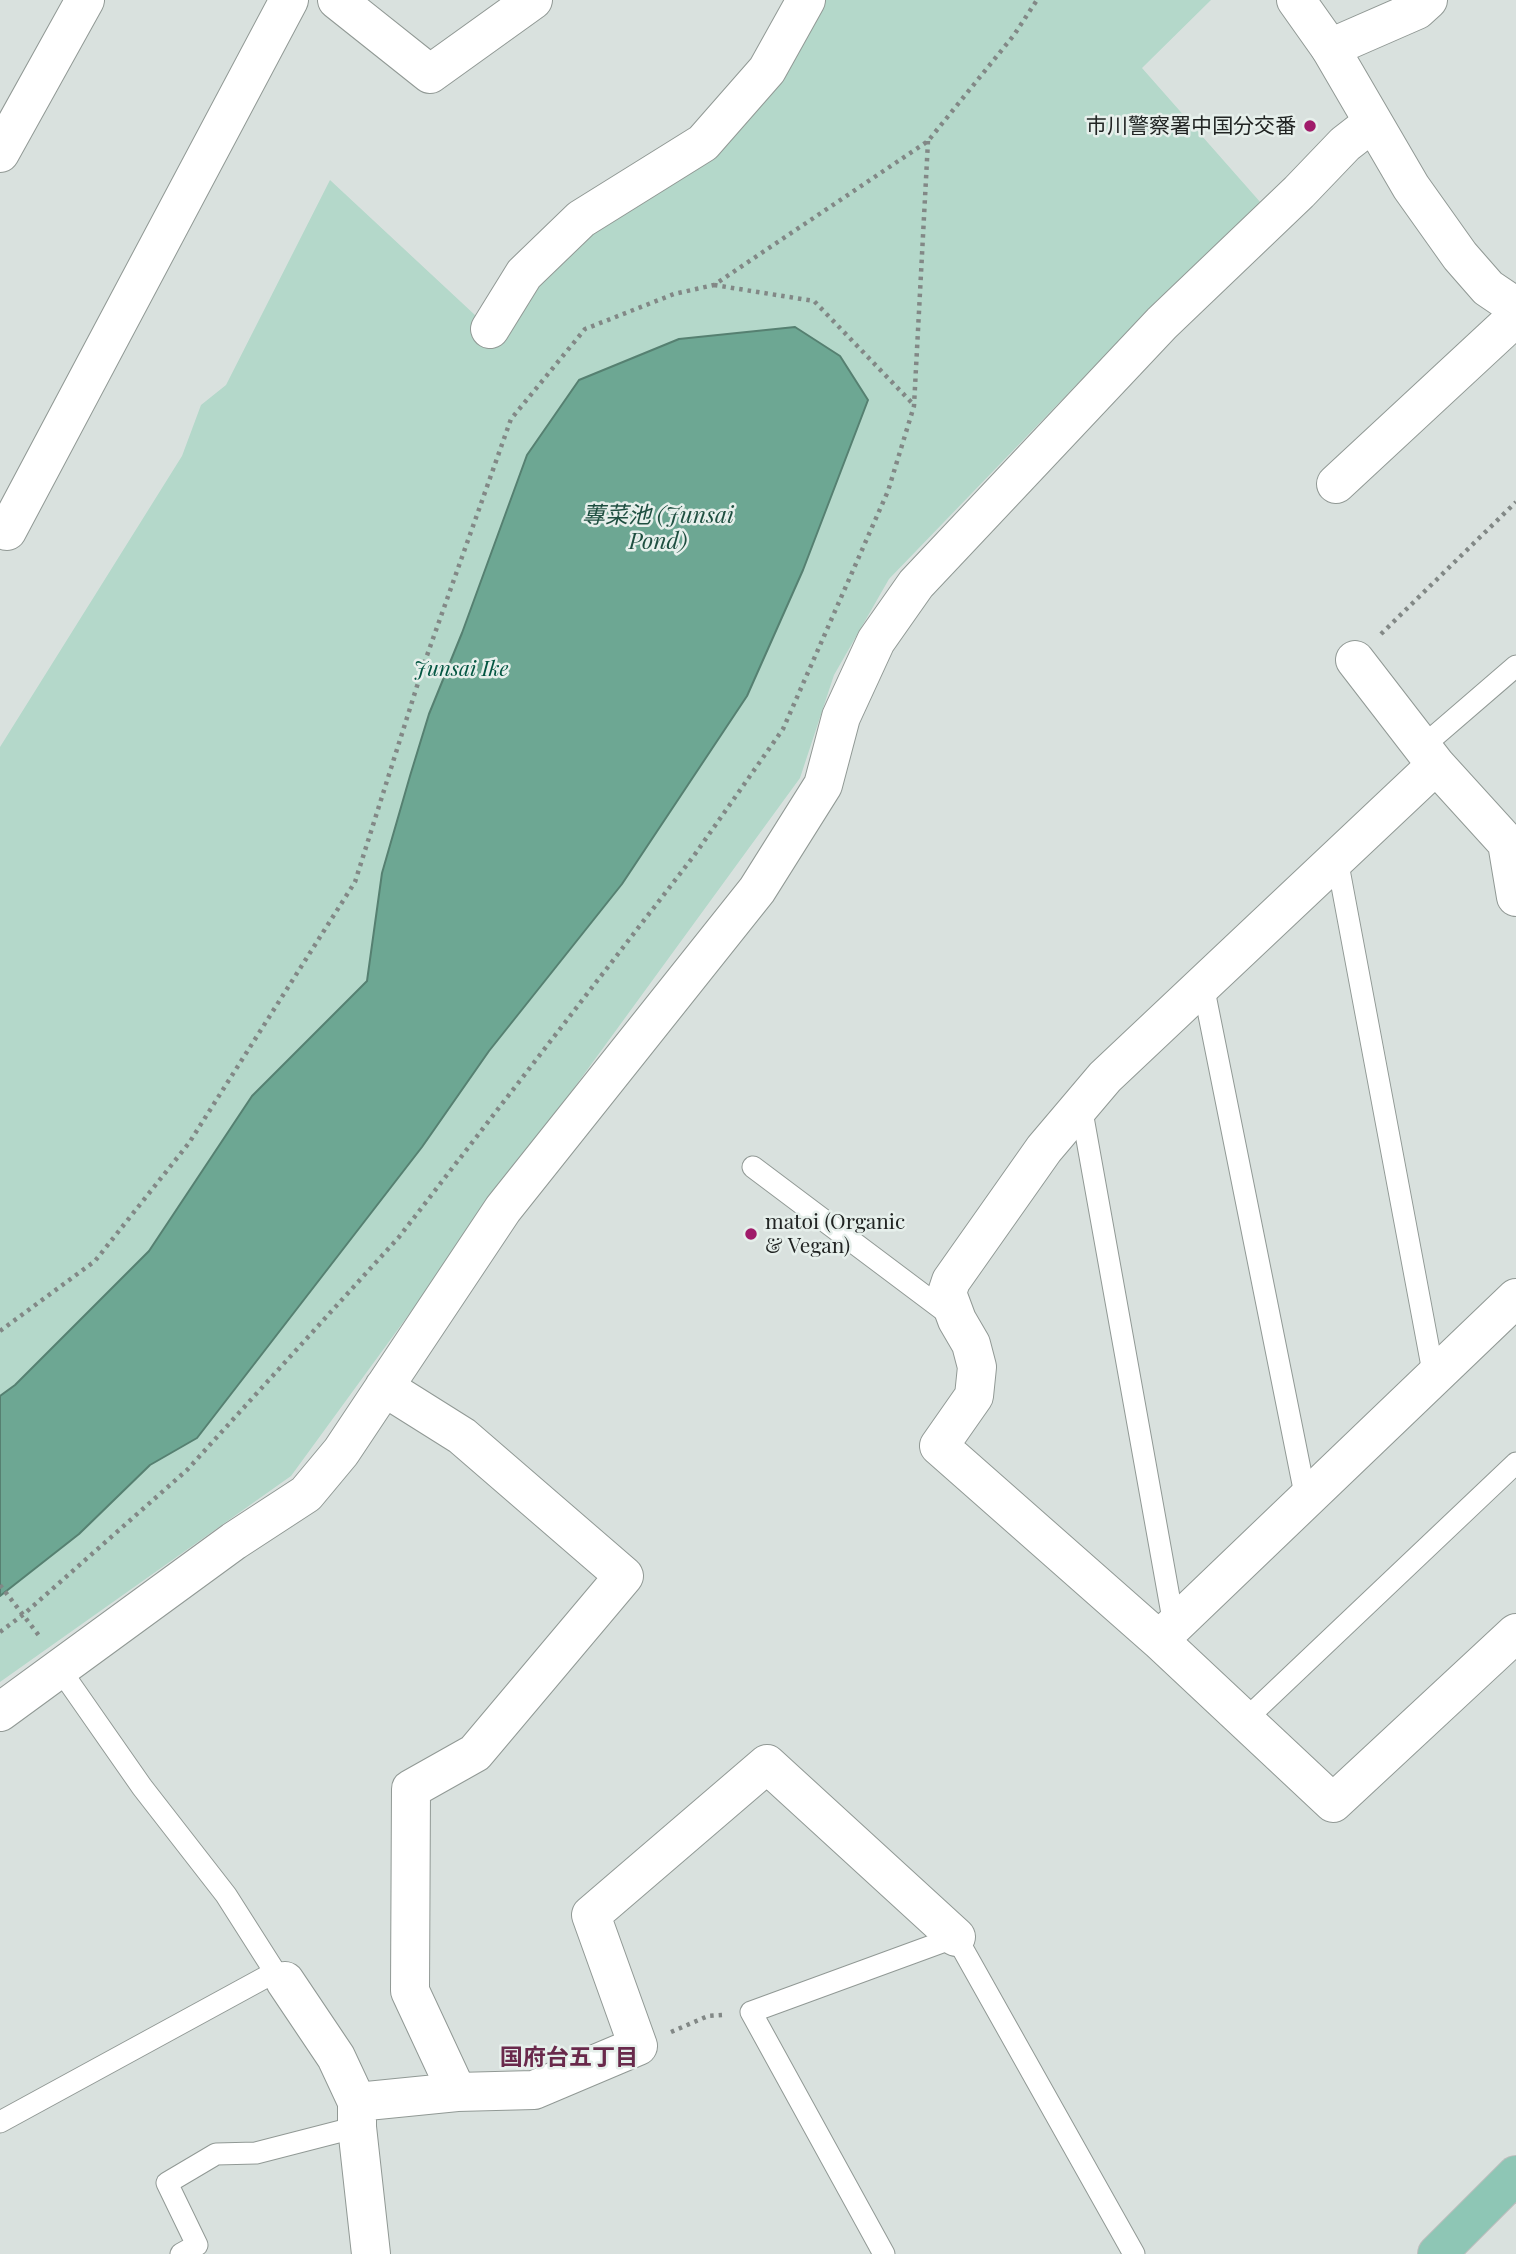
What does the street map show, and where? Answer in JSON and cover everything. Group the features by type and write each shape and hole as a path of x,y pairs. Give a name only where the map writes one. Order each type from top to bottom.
{"main road":[{"path":"1437,2254 1516,2175"}],"street":[{"path":"0,153 85,0"},
{"path":"0,527 7,531 289,0"},
{"path":"337,0 430,74 533,0"},
{"path":"490,329 524,274 582,219 703,143 768,69 806,0"},
{"path":"1296,0 1330,48 1411,187 1460,257 1488,288 1516,307"},
{"path":"1330,48 1417,10 1428,0"},
{"path":"0,1712 234,1541 306,1494 341,1452 503,1209 757,890 823,785 841,717 876,641 916,584 1162,323 1299,192 1345,144 1372,123"},
{"path":"1336,484 1516,317"},
{"path":"1355,660 1429,756 1511,848 1516,897"},
{"path":"1429,756 1337,859 1105,1077 1044,1149 951,1282 947,1293 957,1320 971,1344 977,1367 974,1396 939,1446 1166,1632 1246,1719 1333,1803 1516,1633"},
{"path":"1166,1632 1516,1298"},
{"path":"384,1387 462,1436 624,1576 475,1753 411,1789 410,1991 457,2092"},
{"path":"357,2115 457,2092 534,2090 638,2046 592,1915 767,1764 956,1937"},
{"path":"280,1976 336,2057 357,2115 371,2254"}],"lane":[{"path":"1429,756 1516,666"},
{"path":"1337,859 1434,1377"},
{"path":"1203,985 1306,1499"},
{"path":"1081,1106 1166,1632"},
{"path":"753,1167 957,1320"},
{"path":"1246,1719 1516,1463"},
{"path":"0,2122 280,1976 226,1895 142,1787 59,1668"},
{"path":"884,2254 751,2012 956,1937 1134,2254"},
{"path":"193,2251 167,2183 216,2154 256,2153 357,2115"}],"path":[{"path":"0,1331 95,1261 180,1154 355,882 424,664 511,419 585,329 674,294 714,285 928,141 1014,36 1037,0"},
{"path":"0,1632 24,1614 187,1470 399,1237 693,857 783,729 888,491 915,406 928,141"},
{"path":"714,285 814,301 915,406"},
{"path":"1355,660 1516,502"},
{"path":"0,1585 24,1614"},
{"path":"638,2046 708,2016 751,2012"}],"green space":[{"name":"Junsai Ike","path":"792,0 1211,0 1142,68 1261,203 1139,320 889,579 834,675 800,778 291,1476 0,1682 0,747 182,456 201,405 226,385 330,180 490,329 524,274 703,143"}],"water":[{"name":"蓴菜池 (Junsai Pond)","path":"795,327 840,356 868,400 803,570 747,696 622,884 489,1051 422,1147 197,1438 150,1465 79,1534 0,1596 0,1396 15,1385 149,1251 252,1096 367,981 382,873 410,776 429,714 462,633 527,455 579,380 679,339"}],"place":[{"name":"市川警察署中国分交番","path":"1310,126"},
{"name":"matoi (Organic & Vegan)","path":"751,1234"}],"district":[{"name":"国府台五丁目","path":"569,2058"}]}
